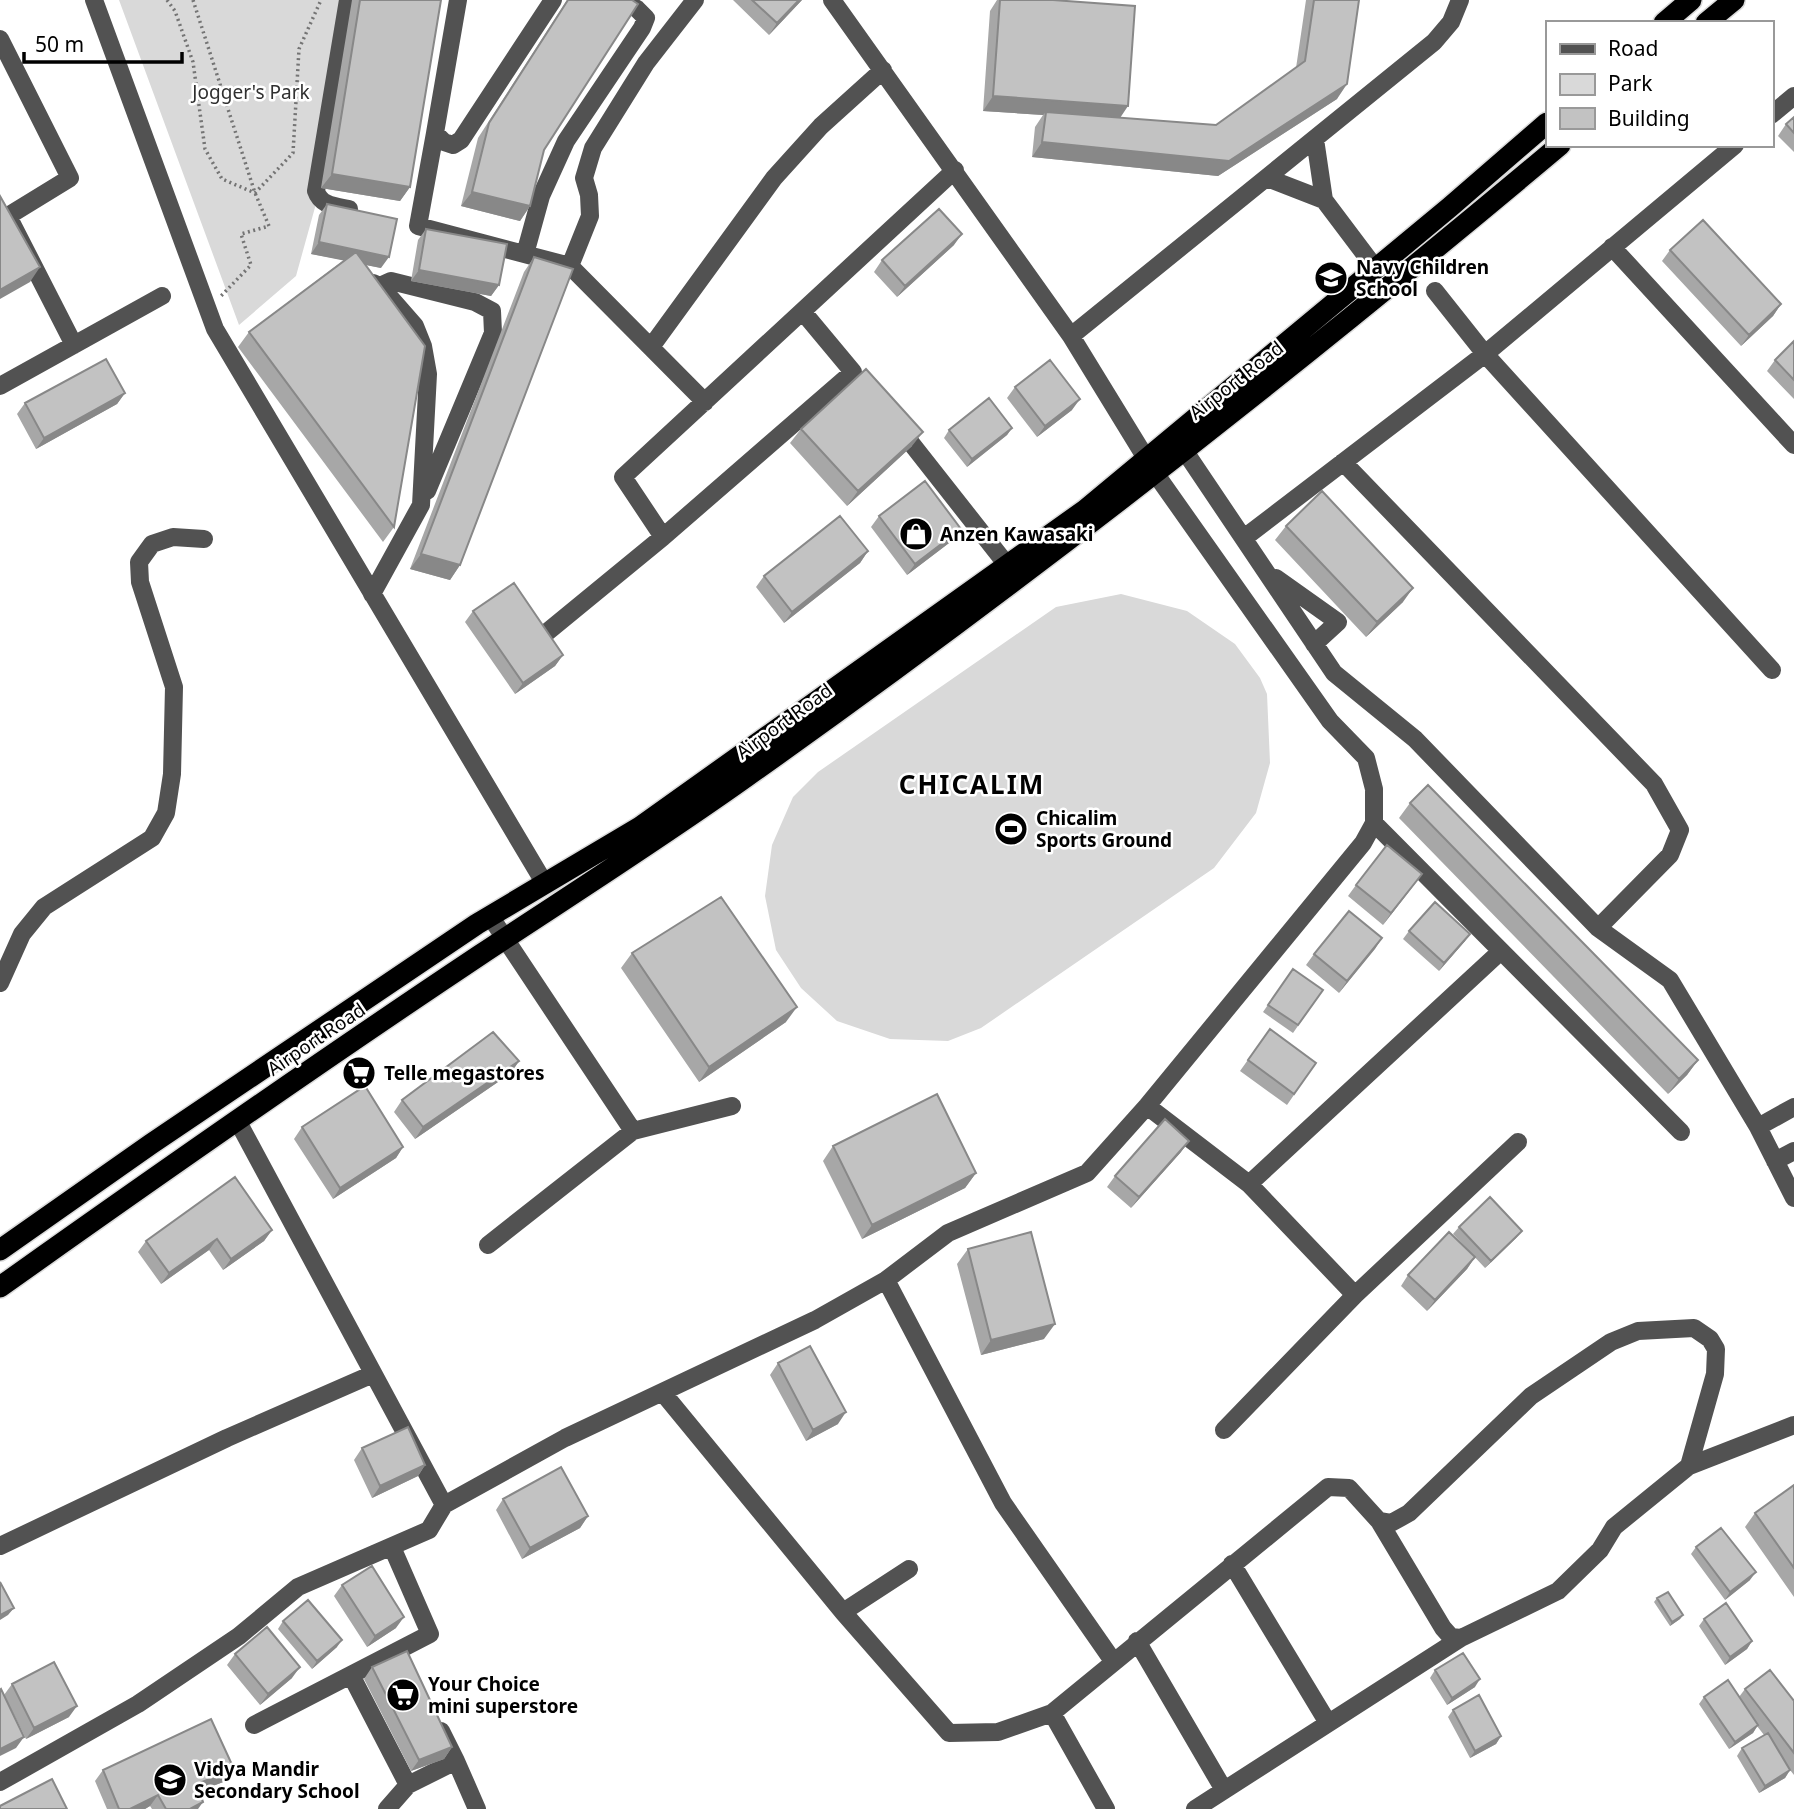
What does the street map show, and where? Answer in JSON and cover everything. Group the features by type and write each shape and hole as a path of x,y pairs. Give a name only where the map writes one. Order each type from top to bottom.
{"highway":[{"path":"1666,21 1691,0"},
{"path":"1708,21 1734,0"},
{"name":"Airport Road","path":"0,1287 237,1120 745,778 934,640 1151,466 1546,123"},
{"name":"Airport Road","path":"0,1250 163,1136 490,916 640,827 1085,510 1151,466 1184,450 1431,254 1558,147"}],"street":[{"path":"94,0 215,329 545,884"},
{"path":"348,0 316,191 319,200 324,204 364,213"},
{"path":"458,0 435,133 411,224 570,266 705,401"},
{"path":"435,133 444,142 453,145 461,141 553,0"},
{"path":"525,254 541,196 566,141 646,18 622,0"},
{"path":"570,266 590,216 589,195 583,177 593,148 646,63 695,0"},
{"path":"0,1782 138,1704 239,1636 298,1587 429,1530 444,1505 565,1438 815,1320 886,1280 948,1233 1087,1173 1147,1106 1363,843 1374,823 1374,789 1366,758 1330,722 1151,466 1071,336 832,0"},
{"path":"1071,336 1434,42 1451,22 1460,0"},
{"path":"0,39 70,178 8,216 74,345"},
{"path":"651,347 774,178 821,127 883,70"},
{"path":"1773,113 1794,96"},
{"path":"1315,139 1324,200 1376,269"},
{"path":"1244,538 1485,354 1733,147"},
{"path":"663,537 623,477 955,170"},
{"path":"1267,178 1324,200"},
{"path":"1612,247 1794,445"},
{"path":"361,278 380,286 415,326 424,346 428,374 421,505"},
{"path":"372,593 421,505 493,333 492,311 475,302 391,281 380,286"},
{"path":"1435,291 1485,354 1772,670"},
{"path":"0,386 162,296"},
{"path":"546,633 857,377 803,312"},
{"path":"886,412 1007,565"},
{"path":"1184,450 1334,673 1415,739 1598,928 1670,980 1758,1127 1794,1198"},
{"path":"1343,462 1654,784 1680,830 1670,855 1598,928"},
{"path":"0,983 22,934 44,907 152,838 166,813 172,774 174,687 140,582 139,562 152,544 173,537 204,539"},
{"path":"1266,571 1338,622 1314,644"},
{"path":"1374,823 1681,1132"},
{"path":"490,916 632,1131"},
{"path":"1249,1184 1501,951"},
{"path":"488,1245 632,1131 732,1106"},
{"path":"1147,1106 1249,1184 1355,1295"},
{"path":"1758,1127 1794,1107"},
{"path":"237,1120 444,1505"},
{"path":"1224,1430 1355,1295 1518,1142"},
{"path":"1775,1161 1794,1151"},
{"path":"886,1280 1003,1503 1113,1661"},
{"path":"1379,1521 1391,1522 1409,1513 1531,1396 1611,1342 1638,1331 1694,1328 1710,1339 1716,1349 1715,1374 1689,1466"},
{"path":"0,1546 227,1438 373,1374"},
{"path":"663,1393 843,1612 949,1733 998,1732 1052,1713 1328,1487 1349,1488 1379,1521 1443,1628 1451,1637 1461,1638"},
{"path":"1195,1809 1461,1638 1558,1591 1600,1550 1614,1527 1689,1466 1791,1432"},
{"path":"254,1725 351,1675 403,1655 430,1634 391,1546"},
{"path":"1232,1564 1328,1723"},
{"path":"843,1612 909,1569"},
{"path":"1137,1641 1224,1790"},
{"path":"351,1675 408,1785"},
{"path":"431,1711 477,1809"},
{"path":"1052,1713 1106,1809"},
{"path":"387,1809 408,1785 456,1761"}],"path":[{"path":"167,0 175,11 193,62 205,149 222,179 255,193"},
{"path":"193,0 255,193 269,226 241,234 251,265 207,310"},
{"path":"255,193 293,153 299,49 321,0"}],"green space":[{"name":"Jogger's Park","path":"119,0 362,0 342,110 296,276 239,325"},
{"name":"Chicalim Sports Ground","path":"1121,594 1187,611 1235,644 1260,678 1267,694 1270,763 1256,813 1214,868 981,1028 948,1041 890,1039 837,1021 801,988 776,950 765,896 772,845 793,797 818,772 1056,607"}],"building":[{"path":"360,0 441,0 410,187 332,174"},
{"path":"568,0 632,0 638,4 544,150 530,206 472,192 489,123"},
{"path":"752,0 799,0 777,23"},
{"path":"1000,0 1053,0 1135,6 1128,106 993,96"},
{"path":"1314,0 1359,0 1347,84 1229,161 1042,142 1046,112 1216,125 1305,61"},
{"path":"1794,117 1794,133 1786,124"},
{"path":"0,196 40,267 0,290"},
{"path":"327,204 397,219 389,257 319,242"},
{"path":"939,209 962,234 905,286 882,260"},
{"path":"1703,220 1781,304 1749,335 1670,250"},
{"path":"426,229 507,244 499,285 419,270"},
{"path":"356,252 425,346 394,527 249,332"},
{"path":"534,257 573,269 460,565 421,554"},
{"path":"1794,341 1794,380 1775,360"},
{"path":"106,359 125,393 44,438 25,403"},
{"path":"1050,360 1080,399 1045,426 1015,387"},
{"path":"866,369 923,432 858,491 801,429"},
{"path":"989,398 1012,428 972,459 949,430"},
{"path":"925,481 961,529 915,564 879,516"},
{"path":"1322,491 1413,588 1377,622 1286,526"},
{"path":"840,516 868,551 792,612 764,576"},
{"path":"514,583 563,655 523,683 473,611"},
{"path":"1428,785 1698,1060 1679,1079 1410,803"},
{"path":"1387,845 1422,874 1391,913 1356,885"},
{"path":"721,897 797,1007 709,1067 632,953"},
{"path":"1435,902 1470,934 1444,963 1409,931"},
{"path":"1349,911 1382,938 1347,981 1314,954"},
{"path":"1293,969 1323,990 1298,1025 1268,1005"},
{"path":"1270,1029 1316,1063 1294,1094 1248,1060"},
{"path":"493,1032 519,1061 423,1127 402,1100"},
{"path":"365,1086 403,1147 340,1188 302,1127"},
{"path":"937,1094 976,1173 872,1225 833,1146"},
{"path":"1165,1119 1189,1141 1139,1197 1115,1176"},
{"path":"235,1177 272,1230 231,1259 217,1239 169,1273 146,1241"},
{"path":"1490,1197 1522,1231 1491,1261 1459,1227"},
{"path":"1031,1232 1055,1324 991,1340 968,1249"},
{"path":"1449,1232 1475,1257 1435,1300 1408,1275"},
{"path":"810,1346 846,1412 813,1430 778,1363"},
{"path":"408,1427 425,1465 380,1486 362,1448"},
{"path":"561,1467 588,1516 530,1548 503,1499"},
{"path":"1794,1485 1794,1568 1755,1513"},
{"path":"1721,1528 1756,1572 1730,1592 1696,1547"},
{"path":"372,1566 404,1617 375,1636 342,1585"},
{"path":"0,1582 14,1608 0,1615"},
{"path":"1668,1592 1683,1615 1672,1622 1657,1598"},
{"path":"308,1600 342,1640 317,1661 283,1621"},
{"path":"1726,1603 1752,1641 1730,1657 1704,1619"},
{"path":"267,1627 300,1667 268,1694 235,1654"},
{"path":"407,1651 452,1747 419,1760 372,1667"},
{"path":"1463,1653 1480,1679 1452,1698 1435,1670"},
{"path":"54,1662 77,1706 34,1728 12,1684"},
{"path":"1770,1670 1794,1701 1794,1753 1745,1689"},
{"path":"1728,1680 1758,1725 1735,1742 1704,1697"},
{"path":"0,1690 24,1737 0,1749"},
{"path":"1479,1695 1501,1736 1475,1751 1453,1710"},
{"path":"211,1719 234,1769 197,1784 203,1802 190,1809 166,1809 158,1795 130,1809 119,1809 103,1770"},
{"path":"1768,1733 1790,1770 1765,1786 1742,1748"},
{"path":"52,1779 67,1809 0,1809 0,1806"}],"place":[{"name":"Navy Children School","path":"1331,278"},
{"name":"Anzen Kawasaki","path":"916,534"},
{"name":"Chicalim Sports Ground","path":"1011,829"},
{"name":"Telle megastores","path":"359,1073"},
{"name":"Your Choice mini superstore","path":"403,1695"},
{"name":"Vidya Mandir Secondary School","path":"170,1780"}],"district":[{"name":"CHICALIM","path":"972,784"}]}
